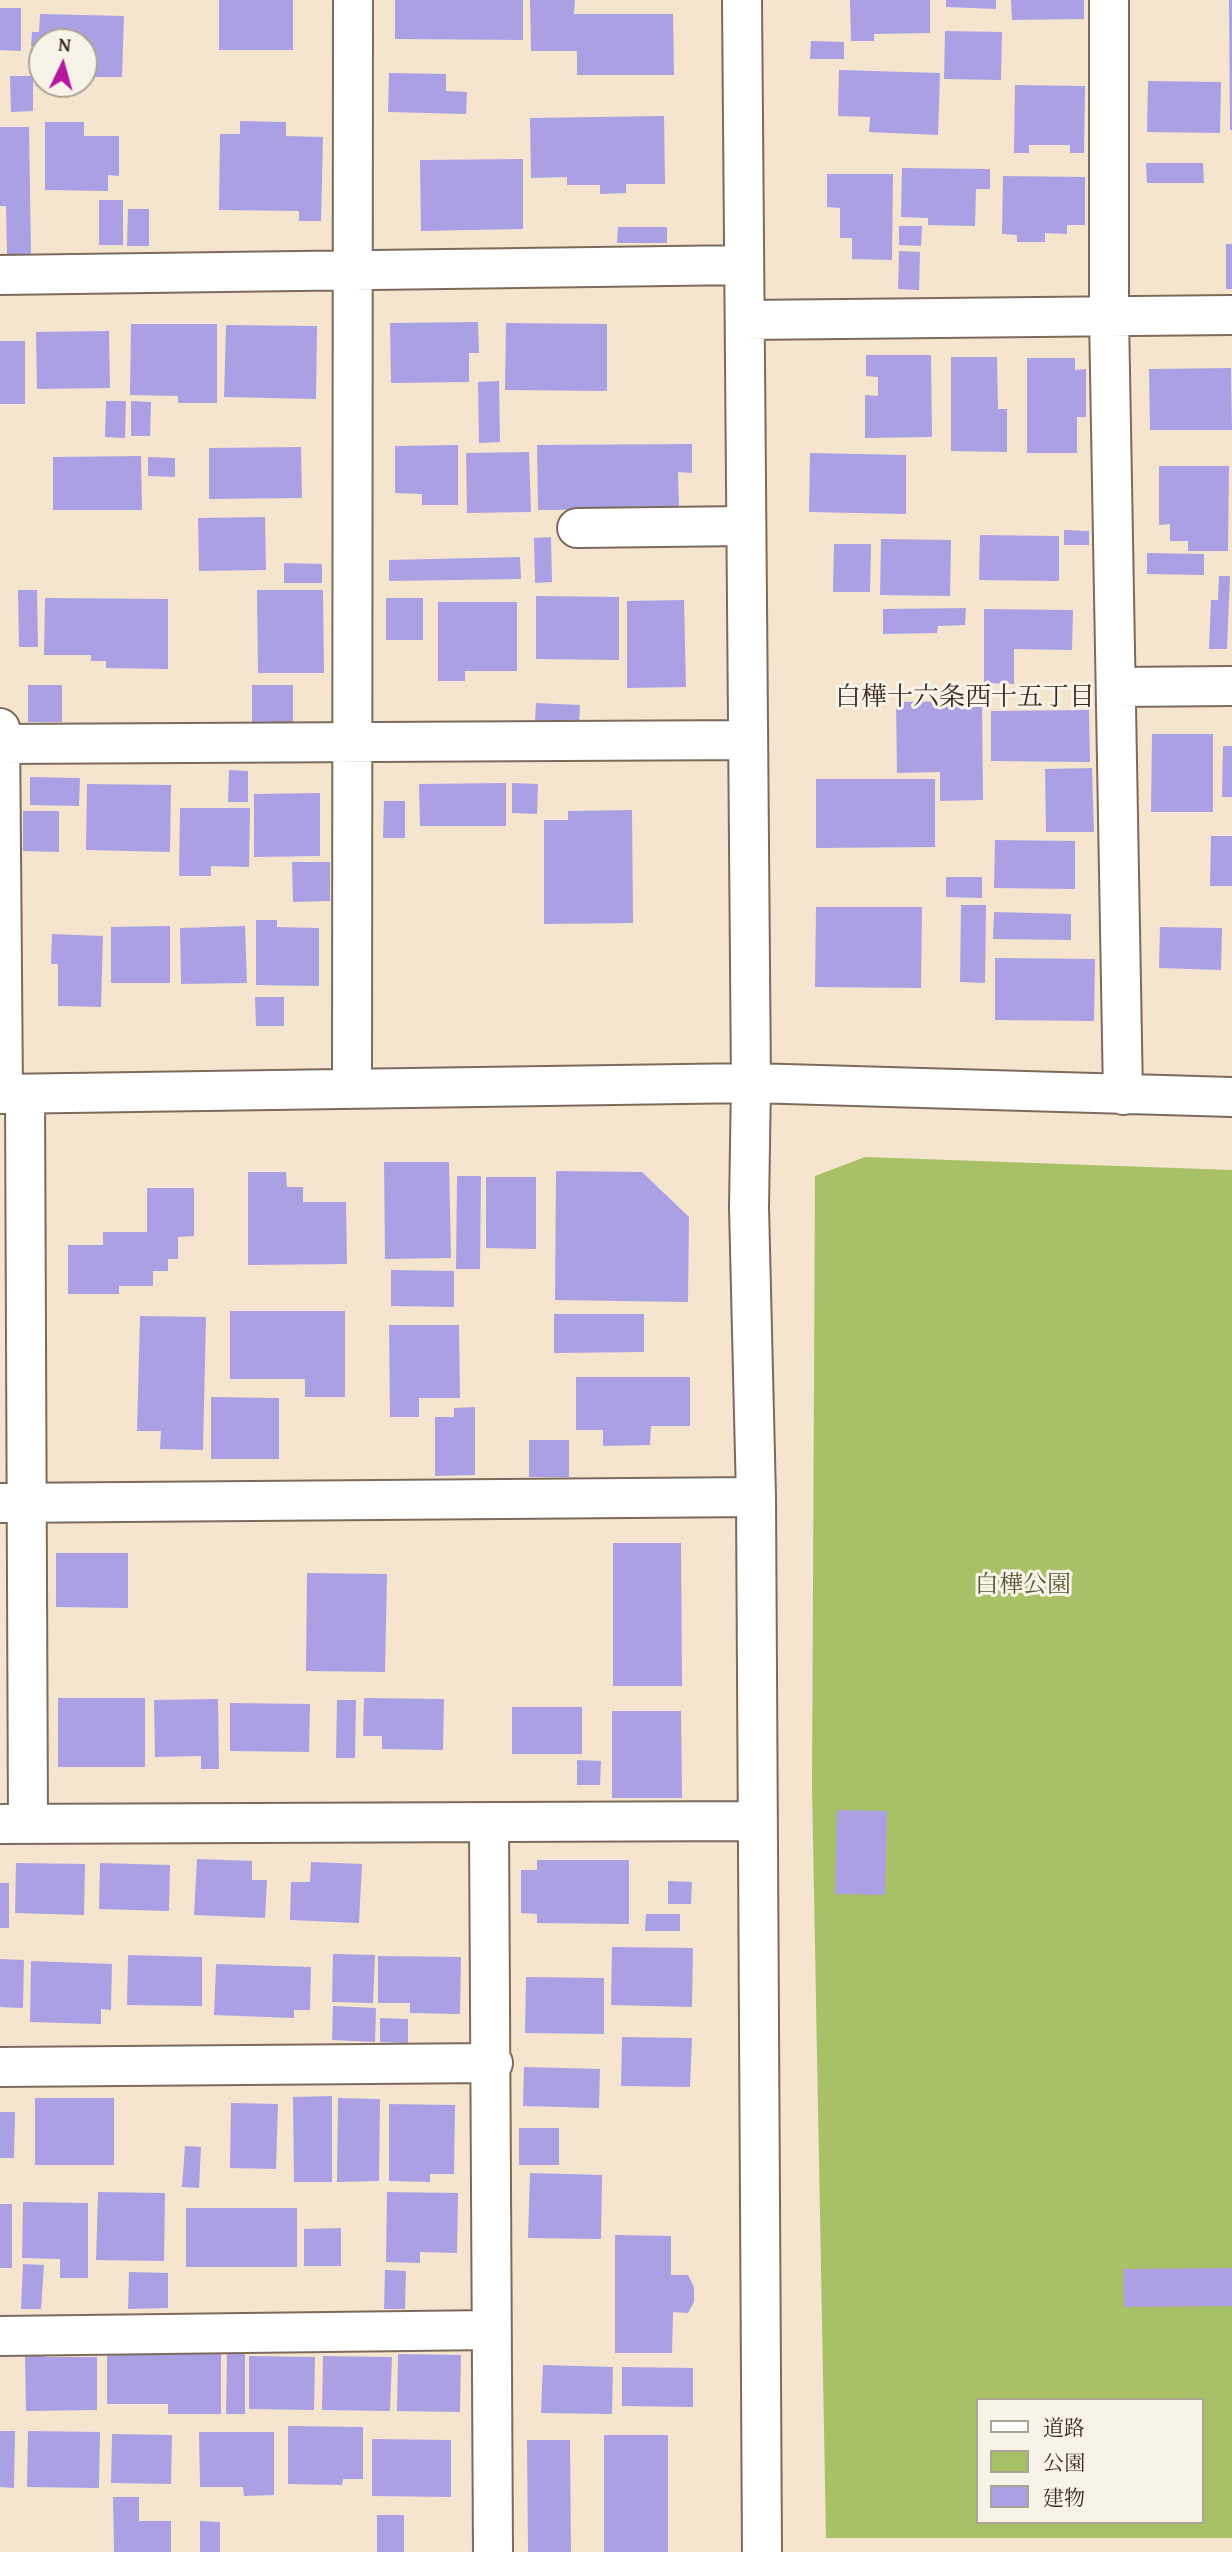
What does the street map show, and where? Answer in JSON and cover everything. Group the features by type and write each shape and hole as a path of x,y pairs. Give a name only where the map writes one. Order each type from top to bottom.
{"street":[{"path":"352,1088 355,270 353,0"},
{"path":"742,0 751,1083 749,1207 756,1497 762,2552"},
{"path":"1109,0 1109,316 1118,687 1123,1094"},
{"path":"0,275 744,265"},
{"path":"745,320 1232,315"},
{"path":"577,528 746,526"},
{"path":"1118,687 1232,686"},
{"path":"0,728 9,1094 14,1824 756,1821"},
{"path":"0,744 748,740"},
{"path":"9,1094 751,1083 1232,1097"},
{"path":"13,1503 756,1497"},
{"path":"489,1822 493,2552"},
{"path":"0,2067 492,2063"},
{"path":"0,2336 491,2330"}],"green space":[{"name":"白樺公園","path":"865,1157 1232,1170 1232,2538 826,2538 812,1785 815,1176"}],"building":[{"path":"219,0 293,0 293,50 219,50"},
{"path":"395,0 523,0 523,40 395,39"},
{"path":"530,0 575,0 574,14 673,14 674,75 577,75 577,51 531,51"},
{"path":"850,0 930,0 930,33 874,34 874,41 851,41"},
{"path":"946,0 996,0 996,9 946,7"},
{"path":"1011,0 1084,0 1084,19 1012,20"},
{"path":"1229,0 1232,0 1232,130 1230,130"},
{"path":"0,8 21,8 21,51 0,50"},
{"path":"40,14 124,16 122,77 98,77 98,28 39,28"},
{"path":"945,31 1002,32 1001,80 944,79"},
{"path":"811,41 844,42 844,59 810,59"},
{"path":"839,70 940,73 938,135 869,132 870,117 838,116"},
{"path":"389,73 446,74 446,91 467,92 466,114 388,112"},
{"path":"10,76 28,76 28,98 33,98 33,111 11,112"},
{"path":"1148,81 1221,82 1220,133 1147,132"},
{"path":"1015,85 1085,86 1084,153 1070,153 1070,145 1029,145 1029,153 1014,153"},
{"path":"664,116 665,184 626,184 626,193 600,194 600,185 567,185 567,177 531,178 530,118"},
{"path":"240,121 286,122 286,136 323,137 321,221 299,221 299,211 219,210 220,134 240,134"},
{"path":"45,122 84,122 84,136 119,136 119,176 108,175 108,191 45,190"},
{"path":"0,127 29,127 31,254 7,255 6,206 0,206"},
{"path":"523,159 523,229 421,231 420,160"},
{"path":"1146,163 1203,163 1204,183 1147,183"},
{"path":"902,168 990,169 990,189 976,189 975,226 928,225 928,218 901,217"},
{"path":"827,174 893,174 892,260 852,259 852,238 840,238 840,208 827,207"},
{"path":"1003,176 1085,177 1085,225 1067,225 1067,234 1045,233 1045,242 1017,242 1017,235 1002,234"},
{"path":"99,200 123,200 123,245 99,245"},
{"path":"128,209 149,209 149,246 127,246"},
{"path":"899,226 922,226 921,246 899,245"},
{"path":"618,227 667,227 667,243 617,243"},
{"path":"1226,244 1232,244 1232,289 1226,289"},
{"path":"899,251 920,252 919,290 898,289"},
{"path":"478,322 479,353 469,353 469,382 391,383 390,323"},
{"path":"506,323 607,324 607,391 505,390"},
{"path":"131,324 217,324 217,403 178,403 178,396 130,395"},
{"path":"226,325 317,326 316,399 224,397"},
{"path":"109,331 110,388 37,389 36,332"},
{"path":"0,341 25,341 25,404 0,404"},
{"path":"866,355 931,355 932,437 865,438 865,395 878,396 878,377 866,376"},
{"path":"951,357 997,357 998,409 1007,409 1007,452 951,451"},
{"path":"1027,358 1075,358 1075,370 1086,369 1086,417 1077,417 1077,453 1027,453"},
{"path":"1231,368 1232,430 1150,430 1149,369"},
{"path":"499,381 500,442 479,443 478,382"},
{"path":"106,401 126,401 125,438 105,437"},
{"path":"131,401 151,402 150,436 131,436"},
{"path":"692,444 692,473 678,472 679,509 538,510 537,445"},
{"path":"458,445 458,505 422,505 422,494 395,493 395,446"},
{"path":"301,447 302,498 209,499 209,448"},
{"path":"529,452 531,512 467,513 466,453"},
{"path":"810,453 906,455 906,514 809,512"},
{"path":"141,456 142,510 53,510 53,457"},
{"path":"148,457 175,458 175,477 148,476"},
{"path":"1159,466 1229,466 1228,551 1188,551 1188,541 1170,541 1170,524 1159,525"},
{"path":"265,517 266,570 199,571 198,518"},
{"path":"1064,530 1089,531 1089,545 1064,545"},
{"path":"980,535 1059,536 1059,581 979,580"},
{"path":"551,537 552,582 535,583 534,538"},
{"path":"881,539 951,540 950,596 880,595"},
{"path":"834,544 871,544 870,592 833,592"},
{"path":"1147,553 1204,554 1204,575 1147,574"},
{"path":"520,557 521,579 389,581 389,560"},
{"path":"284,563 322,564 322,583 284,583"},
{"path":"1219,576 1230,576 1227,649 1209,649 1211,600 1218,600"},
{"path":"18,590 37,590 38,647 19,647"},
{"path":"257,590 323,590 324,673 258,673"},
{"path":"536,596 619,597 619,660 536,659"},
{"path":"45,598 168,599 168,669 106,668 106,661 91,661 91,655 44,655"},
{"path":"386,598 423,598 423,640 386,640"},
{"path":"684,600 686,687 627,688 627,601"},
{"path":"438,602 517,602 517,671 465,671 465,681 438,681"},
{"path":"966,608 965,625 938,626 937,633 883,634 883,609"},
{"path":"984,609 1073,610 1072,650 1014,649 1014,684 984,683"},
{"path":"28,685 62,685 62,722 28,722"},
{"path":"252,685 293,685 293,724 252,724"},
{"path":"982,701 983,800 940,801 940,772 897,773 896,702"},
{"path":"536,703 580,705 579,724 535,722"},
{"path":"1089,710 1090,762 991,761 991,711"},
{"path":"1152,734 1213,734 1213,812 1151,812"},
{"path":"1223,746 1232,746 1232,797 1222,797"},
{"path":"1092,768 1094,832 1046,832 1045,769"},
{"path":"229,770 248,771 248,802 228,802"},
{"path":"30,777 80,778 79,806 30,805"},
{"path":"816,779 935,779 935,847 816,848"},
{"path":"506,783 506,826 420,826 419,784"},
{"path":"512,783 538,784 537,814 512,813"},
{"path":"87,784 171,785 170,852 86,850"},
{"path":"320,793 320,856 254,857 254,794"},
{"path":"384,801 405,801 405,838 383,838"},
{"path":"180,808 250,808 249,867 211,866 211,876 179,876"},
{"path":"632,810 633,923 544,924 544,820 568,820 568,811"},
{"path":"23,811 59,811 59,852 23,851"},
{"path":"1211,836 1232,836 1232,886 1210,886"},
{"path":"995,840 1075,841 1075,889 994,888"},
{"path":"292,862 330,862 330,901 293,902"},
{"path":"946,877 982,877 982,898 946,897"},
{"path":"961,905 986,905 985,983 960,982"},
{"path":"816,907 922,907 921,988 815,987"},
{"path":"994,912 1071,914 1071,940 993,939"},
{"path":"256,920 277,920 277,927 319,928 319,986 256,985"},
{"path":"170,926 170,983 111,983 111,927"},
{"path":"245,926 247,983 181,984 180,928"},
{"path":"1160,927 1222,928 1221,970 1159,968"},
{"path":"52,934 103,936 101,1007 58,1006 58,964 51,964"},
{"path":"995,958 1095,959 1094,1021 995,1020"},
{"path":"255,997 284,997 284,1026 256,1026"},
{"path":"384,1162 449,1162 451,1258 385,1259"},
{"path":"556,1171 642,1172 689,1217 688,1302 555,1300"},
{"path":"248,1172 286,1172 287,1187 303,1187 303,1202 346,1202 347,1264 248,1265"},
{"path":"457,1176 481,1176 480,1269 456,1269"},
{"path":"486,1177 536,1177 536,1249 486,1248"},
{"path":"147,1188 194,1188 194,1236 178,1237 178,1259 168,1259 168,1271 153,1271 153,1286 119,1286 119,1294 68,1294 68,1245 103,1245 103,1232 147,1232"},
{"path":"391,1270 454,1271 454,1307 391,1306"},
{"path":"230,1311 345,1311 345,1397 305,1397 305,1379 230,1379"},
{"path":"554,1314 644,1314 644,1352 554,1353"},
{"path":"140,1316 206,1317 203,1450 160,1449 161,1431 137,1431"},
{"path":"389,1325 459,1325 460,1398 419,1398 419,1417 390,1417"},
{"path":"576,1377 690,1377 690,1426 651,1426 650,1445 603,1446 603,1430 576,1430"},
{"path":"211,1397 279,1398 279,1459 211,1459"},
{"path":"475,1407 475,1475 435,1476 435,1417 454,1417 454,1408"},
{"path":"529,1440 569,1440 569,1477 529,1477"},
{"path":"613,1543 681,1543 682,1686 613,1686"},
{"path":"56,1553 128,1553 128,1608 56,1607"},
{"path":"307,1573 387,1574 385,1672 306,1671"},
{"path":"58,1698 145,1698 145,1767 58,1767"},
{"path":"364,1698 444,1699 443,1750 382,1749 382,1736 363,1736"},
{"path":"218,1699 219,1769 201,1769 201,1756 155,1757 154,1700"},
{"path":"337,1700 356,1700 355,1758 336,1758"},
{"path":"230,1703 310,1704 309,1752 230,1751"},
{"path":"512,1707 582,1707 582,1754 512,1754"},
{"path":"612,1711 681,1711 682,1798 612,1798"},
{"path":"577,1760 601,1761 600,1785 577,1785"},
{"path":"837,1810 887,1811 885,1895 835,1894"},
{"path":"197,1859 252,1861 252,1880 267,1880 265,1918 194,1915"},
{"path":"537,1860 629,1860 629,1924 537,1923 537,1914 521,1913 521,1870 537,1870"},
{"path":"311,1862 362,1864 359,1923 290,1920 291,1882 310,1882"},
{"path":"16,1863 85,1864 84,1915 15,1913"},
{"path":"100,1863 170,1865 169,1911 99,1909"},
{"path":"668,1881 692,1882 691,1904 668,1904"},
{"path":"0,1883 9,1883 9,1928 0,1928"},
{"path":"646,1914 680,1914 680,1931 645,1931"},
{"path":"612,1947 693,1948 692,2007 611,2005"},
{"path":"333,1954 375,1955 373,2003 332,2002"},
{"path":"128,1955 202,1957 202,2006 127,2005"},
{"path":"378,1956 461,1957 460,2014 410,2013 410,2003 378,2003"},
{"path":"0,1959 24,1960 23,2008 0,2007"},
{"path":"31,1961 112,1964 111,2010 101,2009 101,2024 30,2022"},
{"path":"216,1964 311,1967 310,2010 294,2010 294,2018 214,2015"},
{"path":"526,1977 604,1978 604,2034 525,2033"},
{"path":"333,2006 376,2008 375,2042 332,2040"},
{"path":"380,2018 408,2019 408,2043 380,2042"},
{"path":"622,2037 692,2038 690,2087 621,2086"},
{"path":"524,2067 600,2069 599,2108 523,2106"},
{"path":"332,2096 332,2182 294,2182 293,2097"},
{"path":"35,2098 114,2098 114,2165 35,2165"},
{"path":"338,2098 380,2099 379,2181 337,2182"},
{"path":"231,2103 278,2104 276,2169 230,2168"},
{"path":"389,2104 455,2105 454,2174 430,2174 430,2182 389,2181"},
{"path":"0,2112 15,2112 14,2158 0,2158"},
{"path":"519,2128 559,2128 559,2165 519,2165"},
{"path":"185,2146 201,2147 199,2188 182,2187"},
{"path":"530,2173 602,2175 601,2239 528,2238"},
{"path":"98,2192 165,2193 164,2261 96,2260"},
{"path":"387,2192 458,2193 457,2253 420,2252 420,2263 386,2262"},
{"path":"23,2202 88,2203 88,2278 60,2278 60,2259 22,2258"},
{"path":"0,2204 12,2204 12,2268 0,2268"},
{"path":"186,2208 297,2208 297,2267 186,2267"},
{"path":"341,2228 341,2266 304,2266 304,2229"},
{"path":"615,2235 671,2236 671,2275 688,2275 694,2287 694,2302 688,2313 673,2312 672,2353 615,2353"},
{"path":"23,2264 44,2265 41,2309 21,2309"},
{"path":"1232,2268 1232,2306 1124,2307 1123,2269"},
{"path":"385,2270 406,2271 405,2309 384,2309"},
{"path":"129,2272 168,2273 168,2308 128,2309"},
{"path":"107,2352 221,2352 221,2414 168,2414 168,2404 107,2404"},
{"path":"227,2352 245,2352 245,2414 226,2414"},
{"path":"25,2353 45,2353 45,2357 97,2357 97,2410 26,2411"},
{"path":"398,2354 461,2355 460,2412 397,2411"},
{"path":"249,2356 315,2357 314,2410 249,2409"},
{"path":"323,2356 392,2357 390,2411 322,2410"},
{"path":"543,2365 613,2367 612,2414 541,2413"},
{"path":"622,2367 693,2368 693,2407 622,2406"},
{"path":"288,2426 363,2427 363,2479 343,2479 342,2485 288,2484"},
{"path":"0,2431 15,2431 14,2488 0,2487"},
{"path":"28,2431 100,2432 99,2488 27,2487"},
{"path":"199,2432 274,2432 274,2495 244,2496 243,2487 200,2487"},
{"path":"112,2434 172,2435 171,2484 111,2483"},
{"path":"604,2435 668,2435 668,2552 604,2552"},
{"path":"372,2439 451,2440 451,2497 372,2496"},
{"path":"527,2440 570,2440 571,2552 528,2552"},
{"path":"113,2497 139,2497 139,2521 171,2521 171,2552 114,2552"},
{"path":"377,2515 404,2515 404,2552 377,2552"},
{"path":"200,2521 220,2522 220,2552 200,2552"}],"district":[{"name":"白樺十六条西十五丁目","path":"965,698"}]}
